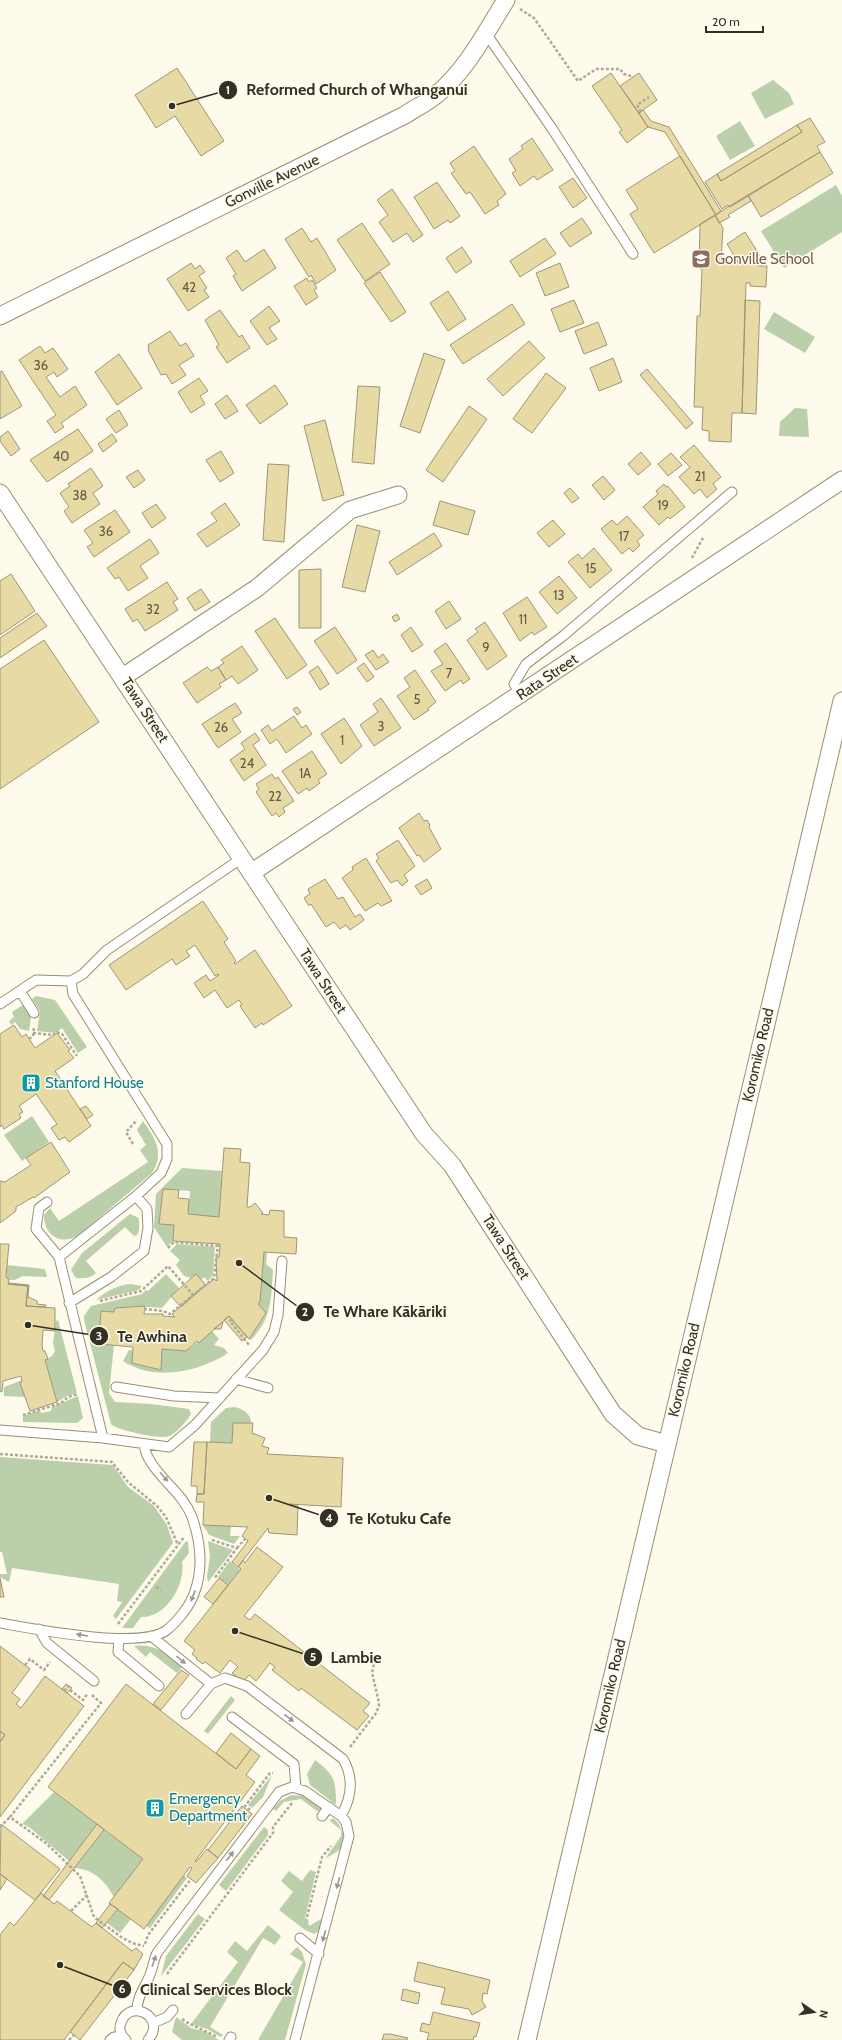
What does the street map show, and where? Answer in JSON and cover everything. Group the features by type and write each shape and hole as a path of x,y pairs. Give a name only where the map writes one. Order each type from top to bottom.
{"street":[{"name":"Gonville Avenue","path":"0,316 405,115 435,96 449,84 506,0"},
{"name":"Rata Street","path":"252,873 842,480"},
{"name":"Tawa Street","path":"0,493 424,1134 452,1165 613,1414 638,1436 667,1444"},
{"path":"123,677 257,588 350,510 398,495"},
{"name":"Koromiko Road","path":"527,2040 842,701"}],"lane":[{"path":"485,32 551,127 633,254"},
{"path":"520,694 514,684 526,664 563,636 732,492"},
{"path":"0,1004 36,980 71,981 83,974 107,950 242,858"},
{"path":"59,1257 136,1196 161,1173 166,1159 167,1144 73,994 71,981"},
{"path":"20,991 34,1013"},
{"path":"69,1302 111,1277 144,1251 148,1228 147,1209 136,1196"},
{"path":"47,1202 39,1208 36,1229 59,1257 103,1438"},
{"path":"0,1430 103,1438 144,1445 169,1447 195,1425 220,1398 263,1350 274,1332 278,1316 282,1261"},
{"path":"236,1379 268,1388"},
{"path":"116,1387 174,1396 220,1398"},
{"path":"1,1624 15,1621 39,1629 119,1639 151,1636 166,1630 189,1605 199,1579 201,1549 192,1517 176,1490 149,1460 144,1445"},
{"path":"39,1629 47,1643 94,1681"},
{"path":"151,1636 211,1684"},
{"path":"119,1639 118,1652 159,1686"},
{"path":"186,1714 211,1684 225,1678 247,1686 342,1759 349,1770 351,1789 347,1806 341,1816"},
{"path":"232,1717 294,1764 296,1788"},
{"path":"137,2010 139,1996 150,1975 153,1961 157,1953 279,1792 292,1787 305,1791 329,1807 341,1816 348,1828 347,1848 319,1954 314,1965 295,2040"},
{"path":"322,1816 329,1807"},
{"path":"300,1938 319,1954"},
{"path":"110,2040 114,2037 124,2038 120,2027 123,2017 132,2011 137,2010 147,2014 153,2023 151,2039"},
{"path":"153,2023 167,2017 172,2010"}],"path":[{"path":"506,0 534,18 578,81 596,69 620,69 624,74 634,77"},
{"path":"641,112 637,105 649,97"},
{"path":"33,1033 53,1035 57,1032 62,1034 77,1056"},
{"path":"133,1144 126,1132 146,1109"},
{"path":"144,1309 170,1314 214,1278 218,1245 174,1242 168,1248"},
{"path":"99,1302 141,1291 168,1266 193,1294"},
{"path":"232,1319 230,1321 246,1341"},
{"path":"23,1414 62,1403 68,1397 92,1392"},
{"path":"0,1454 112,1462 128,1482 157,1506 166,1517 178,1545"},
{"path":"114,1629 183,1537 189,1537"},
{"path":"207,1539 237,1548"},
{"path":"194,1593 208,1586 245,1539"},
{"path":"156,1587 161,1590"},
{"path":"342,1759 376,1713 378,1698 371,1668 376,1655"},
{"path":"25,1665 30,1659 41,1667"},
{"path":"64,1691 69,1686"},
{"path":"0,1827 101,1703 84,1689"},
{"path":"70,1690 83,1700 88,1693"},
{"path":"247,1808 246,1806 270,1773 273,1773"},
{"path":"166,1975 273,1833 274,1827 292,1802"},
{"path":"285,1803 297,1802"},
{"path":"10,1816 47,1844 80,1876 88,1895 94,1917 121,1937 132,1943 144,1946"},
{"path":"307,1917 322,1857 331,1845"},
{"path":"140,1951 144,1946 148,1935 191,1879"},
{"path":"71,1911 88,1895"},
{"path":"172,2010 195,2028 227,2039"},
{"path":"69,2040 74,2035"}],"green space":[{"path":"773,80 789,93 794,104 765,119 751,93"},
{"path":"740,121 755,146 730,160 716,136"},
{"path":"836,185 842,196 842,232 784,268 761,231"},
{"path":"774,312 815,337 805,353 764,329"},
{"path":"795,408 807,409 809,437 779,436 780,422"},
{"path":"36,996 55,1000 87,1047 78,1053 62,1028 55,1033 37,1031 40,1011 32,999"},
{"path":"23,1005 31,1017 29,1031 20,1029 15,1022 11,1025 9,1021 14,1017 12,1012"},
{"path":"32,1116 49,1142 22,1161 4,1135"},
{"path":"143,1121 157,1146 158,1159 152,1173 79,1235 66,1239 55,1237 47,1229 45,1222 44,1215 50,1208 59,1221 148,1162 140,1150 146,1145 137,1130"},
{"path":"182,1168 222,1171 219,1217 188,1214 190,1191 163,1189 159,1224 174,1225 173,1241 167,1247 154,1227 156,1194"},
{"path":"130,1214 139,1218 139,1231 137,1235 134,1236 125,1227 86,1261 96,1273 87,1278 76,1278 71,1270 82,1253"},
{"path":"177,1244 215,1247 213,1275 208,1281 204,1277 201,1280 196,1274 192,1278 184,1276 176,1265 180,1260 170,1251"},
{"path":"264,1252 267,1252 266,1264 273,1270 271,1299 267,1316 258,1332 251,1340 249,1339 266,1314 258,1304"},
{"path":"7,1265 45,1269 47,1277 23,1276 15,1280 9,1280 6,1277"},
{"path":"166,1274 179,1288 162,1308 137,1306 115,1308 114,1312 101,1311 99,1344 114,1345 109,1393 115,1402 151,1404 189,1409 191,1414 178,1430 169,1436 157,1437 121,1429 111,1424 84,1316 91,1306 142,1294 146,1290 148,1291"},
{"path":"131,1284 142,1286 139,1290 96,1300 112,1289"},
{"path":"58,1320 77,1393 67,1396 57,1402 45,1360 52,1356 55,1351 53,1343 56,1321"},
{"path":"212,1331 219,1339 214,1345 224,1348 228,1353 204,1365 176,1372 162,1373 135,1367 123,1361 129,1350 133,1350 132,1363 160,1370 162,1349 186,1351"},
{"path":"22,1380 20,1383 26,1397 4,1396 4,1387"},
{"path":"78,1396 83,1418 77,1423 23,1422 23,1416 40,1410 41,1413 51,1411 52,1407"},
{"path":"235,1407 246,1412 250,1417 251,1423 234,1423 232,1443 210,1442 211,1422 226,1408"},
{"path":"0,1457 113,1465 128,1487 154,1506 167,1525 173,1543 116,1619 113,1616 122,1602 117,1601 119,1584 12,1568 9,1582 0,1577 0,1574 7,1574 2,1552 0,1552"},
{"path":"203,1525 231,1526 230,1536 240,1536 234,1544 209,1535"},
{"path":"186,1541 188,1542 189,1553 182,1562 181,1580 172,1598 159,1612 150,1616 141,1617 133,1628 122,1628"},
{"path":"208,1541 233,1550 208,1582 207,1576 210,1557"},
{"path":"230,1561 240,1570 228,1585 218,1577"},
{"path":"134,1646 148,1646 160,1650 182,1667 177,1673 150,1652 146,1657"},
{"path":"231,1696 235,1700 208,1734 204,1731"},
{"path":"315,1760 327,1770 333,1779 336,1790 336,1805 310,1785 307,1774"},
{"path":"272,1775 263,1797 252,1808 248,1805"},
{"path":"54,1792 97,1824 69,1861 29,1827 22,1824"},
{"path":"291,1795 305,1796 322,1809 317,1811 301,1799 284,1802 276,1811 273,1809 280,1801"},
{"path":"331,1819 334,1819 339,1825 342,1832 343,1836 343,1844 340,1849 325,1859 341,1836 341,1830 330,1821"},
{"path":"264,1827 268,1830 268,1835 226,1891 219,1885"},
{"path":"104,1830 143,1859 114,1897 103,1881 93,1873 74,1868"},
{"path":"310,1870 316,1872 305,1918 308,1919 309,1926 323,1918 319,1931 314,1934 305,1930 279,1910 293,1892 281,1881 289,1871 302,1881"},
{"path":"184,1875 187,1878 150,1928 146,1926"},
{"path":"118,1909 131,1919 120,1933 107,1923"},
{"path":"198,1914 205,1919 161,1976 166,1956"},
{"path":"268,1925 281,1936 275,1945 263,1938 210,2027 223,2035 221,2037 207,2029 191,2024 238,1962 227,1952 235,1941 247,1951"},
{"path":"297,1947 302,1952 306,1964 285,2040 258,2040 303,1962 290,1954"},
{"path":"176,2017 191,2028 206,2032 219,2040 182,2040 172,2032"}],"building":[{"path":"177,68 224,141 201,156 175,116 156,128 135,95"},
{"path":"611,73 648,127 627,143 619,132 622,130 592,86"},
{"path":"639,73 657,100 639,113 620,86"},
{"path":"643,110 651,121 669,127 721,211 716,215 665,132 648,127 639,113"},
{"path":"810,118 825,142 817,146 820,152 730,207 728,205 722,209 705,182 717,174 721,181 802,132 797,125"},
{"path":"797,125 802,132 721,181 717,174"},
{"path":"532,138 553,170 537,180 534,176 520,186 512,173 516,171 509,159 523,149 521,146"},
{"path":"474,146 506,194 497,201 499,205 485,214 470,192 466,194 451,173 455,171 450,163"},
{"path":"820,152 833,173 761,217 748,195"},
{"path":"680,156 716,215 654,253 630,214 638,209 626,190"},
{"path":"573,178 587,198 573,208 559,187"},
{"path":"437,182 460,216 450,223 448,220 434,229 414,197"},
{"path":"392,189 423,235 413,242 407,233 393,242 379,222 388,215 377,200"},
{"path":"748,195 751,201 728,215 730,217 719,223 715,215"},
{"path":"715,215 723,228 721,262 738,262 727,244 745,232 759,254 759,266 767,266 766,287 750,286 750,283 746,283 742,413 732,413 731,442 709,441 709,431 702,430 703,407 694,407 697,316 700,316 702,269 699,268 700,224"},
{"path":"582,218 592,233 570,247 560,233"},
{"path":"362,223 390,264 365,281 337,240"},
{"path":"302,228 311,242 317,238 336,270 316,284 311,275 309,277 285,239"},
{"path":"545,238 556,254 520,277 510,261"},
{"path":"462,247 472,262 456,273 446,258"},
{"path":"264,249 276,268 242,291 233,276 236,274 226,258 237,250 245,262"},
{"path":"191,263 195,269 200,265 205,272 199,276 207,288 204,290 209,297 188,311 167,279"},
{"path":"560,263 569,287 545,296 536,273"},
{"path":"380,272 406,312 391,322 364,283"},
{"path":"307,278 309,282 312,280 317,288 314,290 318,297 306,305 294,286"},
{"path":"448,291 466,319 448,331 430,303"},
{"path":"574,300 584,323 560,332 551,309"},
{"path":"745,300 760,301 756,414 742,413"},
{"path":"512,304 525,324 463,364 450,345"},
{"path":"269,306 280,321 269,328 277,339 267,345 250,321"},
{"path":"220,310 239,337 242,335 250,348 227,363 216,347 219,345 205,320"},
{"path":"598,322 607,345 584,354 575,331"},
{"path":"170,331 180,346 186,343 194,356 179,365 186,375 172,384 166,374 161,375 148,350 148,345"},
{"path":"529,341 545,358 503,396 487,379"},
{"path":"40,346 45,353 53,348 68,369 57,377 54,372 46,377 60,397 75,386 87,405 61,423 64,427 55,433 47,421 56,415 19,360"},
{"path":"424,353 445,360 420,433 400,426"},
{"path":"119,354 142,388 117,405 95,372"},
{"path":"613,358 622,382 599,391 590,368"},
{"path":"647,369 693,423 686,429 640,375"},
{"path":"2,371 22,406 0,419 0,372"},
{"path":"546,373 566,388 532,433 513,419"},
{"path":"199,378 208,391 200,396 205,404 191,413 178,392"},
{"path":"275,385 288,404 260,424 246,405"},
{"path":"358,386 380,387 374,464 352,462"},
{"path":"227,395 238,411 225,419 215,404"},
{"path":"469,406 487,419 443,482 426,470"},
{"path":"119,410 128,425 116,433 106,419"},
{"path":"325,420 344,495 323,501 304,426"},
{"path":"78,429 93,451 47,482 30,460"},
{"path":"8,431 20,449 11,456 0,441 0,437"},
{"path":"112,434 117,441 103,452 98,444"},
{"path":"694,445 721,477 713,484 717,489 707,498 700,489 694,494 679,477 690,467 680,457"},
{"path":"221,451 234,473 220,482 206,460"},
{"path":"641,452 651,464 638,475 628,464"},
{"path":"671,453 682,465 668,476 658,464"},
{"path":"268,464 289,465 284,542 263,540"},
{"path":"91,468 103,486 93,493 100,504 72,523 64,511 69,507 60,493 70,486 68,484"},
{"path":"138,470 145,480 134,488 126,477"},
{"path":"603,476 615,490 604,500 592,485"},
{"path":"664,484 666,487 668,486 685,507 670,519 668,517 659,525 643,507 658,494 656,491"},
{"path":"570,488 579,498 572,503 564,493"},
{"path":"440,501 475,511 468,535 433,525"},
{"path":"225,503 240,525 207,547 197,534 217,521 211,513"},
{"path":"156,504 166,518 152,528 142,513"},
{"path":"115,510 130,532 94,557 87,547 93,543 84,530"},
{"path":"627,516 644,535 637,541 640,545 633,552 629,548 622,554 601,529 612,520 617,525"},
{"path":"553,520 565,534 549,547 537,533"},
{"path":"357,525 380,531 365,592 342,587"},
{"path":"434,533 442,546 397,575 389,562"},
{"path":"150,539 159,553 140,566 148,578 128,591 119,577 115,579 107,568"},
{"path":"594,548 612,570 590,588 568,562 578,554 582,559"},
{"path":"321,569 321,628 299,628 299,570"},
{"path":"11,574 35,611 0,635 0,581"},
{"path":"559,576 577,598 557,614 539,592"},
{"path":"167,582 178,599 173,602 178,610 145,631 137,619 133,622 125,609"},
{"path":"201,589 210,602 195,611 187,598"},
{"path":"527,597 547,627 534,635 532,632 520,641 503,613"},
{"path":"449,601 461,619 446,629 435,611"},
{"path":"37,613 47,626 0,658 0,638"},
{"path":"397,614 400,619 395,622 392,617"},
{"path":"275,618 307,665 287,679 255,631"},
{"path":"485,622 507,656 487,670 467,640 478,632 475,629"},
{"path":"335,627 357,660 337,674 314,641"},
{"path":"411,627 423,645 412,652 401,635"},
{"path":"44,640 99,722 0,789 0,669"},
{"path":"446,643 470,679 463,684 461,680 445,691 431,671 443,664 434,651"},
{"path":"242,646 258,670 238,684 232,676 226,680 218,667 224,663 221,660"},
{"path":"373,650 378,658 383,654 389,662 376,670 365,655"},
{"path":"364,663 374,677 367,682 357,668"},
{"path":"318,666 329,684 320,690 309,672"},
{"path":"207,667 211,671 218,667 226,680 219,684 221,687 197,703 183,683"},
{"path":"415,670 436,702 428,708 429,710 414,720 397,696 410,687 404,678"},
{"path":"381,698 401,728 374,746 360,725 378,712 373,704"},
{"path":"235,703 242,713 232,719 241,732 218,748 202,724"},
{"path":"297,707 301,712 297,715 293,709"},
{"path":"294,716 302,728 306,725 312,734 286,753 277,739 270,744 261,730 268,725 272,731"},
{"path":"344,718 362,746 341,764 321,734"},
{"path":"255,733 260,740 253,745 266,765 244,781 230,760 245,749 241,743"},
{"path":"312,751 327,774 318,780 320,783 309,791 307,788 298,794 282,771"},
{"path":"272,774 275,779 278,777 294,801 283,808 285,812 279,817 276,813 272,816 256,792 259,789 256,784"},
{"path":"419,813 424,821 427,820 430,825 429,827 441,849 424,862 419,855 417,856 399,828"},
{"path":"398,840 415,866 404,875 408,881 402,886 397,880 391,883 376,861 379,858 376,854"},
{"path":"366,858 392,901 381,906 378,903 365,911 342,878 353,870 352,867"},
{"path":"325,879 338,899 343,897 355,917 360,914 364,920 350,930 346,925 340,929 334,922 326,927 311,904 309,906 304,898 310,894 308,889"},
{"path":"427,879 432,888 421,895 415,886"},
{"path":"203,901 228,939 224,942 236,961 234,963 235,964 255,950 292,1006 263,1025 262,1023 255,1028 240,1006 242,1005 239,1000 227,1008 215,990 204,998 194,983 206,975 210,981 219,975 218,974 215,976 195,945 186,951 190,956 176,965 172,959 126,990 109,965"},
{"name":"Stanford House","path":"14,1025 22,1037 26,1034 35,1048 57,1033 74,1058 55,1071 91,1126 69,1142 65,1137 59,1140 51,1128 57,1124 36,1094 19,1106 23,1112 19,1114 21,1118 4,1129 2,1125 0,1127 0,1034"},
{"path":"86,1106 93,1115 87,1119 80,1109"},
{"path":"51,1142 70,1172 34,1198 33,1197 16,1207 16,1211 0,1223 0,1181 5,1182 31,1165 26,1158"},
{"path":"224,1148 241,1149 240,1162 250,1163 247,1207 250,1207 255,1203 263,1213 261,1214 269,1215 270,1210 284,1211 284,1237 297,1238 296,1254 264,1252 260,1302 258,1304 266,1313 249,1339 229,1316 199,1343 197,1341 186,1351 162,1349 161,1370 132,1363 133,1347 99,1344 101,1311 114,1312 115,1308 145,1306 144,1314 163,1314 163,1316 175,1317 172,1314 193,1295 214,1279 217,1281 216,1257 219,1257 220,1244 173,1241 174,1225 159,1224 163,1189 179,1190 178,1198 189,1199 188,1214 219,1217"},
{"path":"0,1244 9,1244 6,1277 9,1280 8,1284 28,1286 26,1306 55,1308 55,1331 43,1330 42,1346 48,1359 45,1360 57,1402 30,1411 20,1383 22,1382 21,1376 3,1381 2,1392 0,1391"},
{"path":"196,1274 206,1285 181,1307 171,1296"},
{"path":"8,1284 29,1285 28,1297 37,1301 37,1304 46,1305 45,1307 26,1306 28,1286"},
{"path":"229,1316 247,1337 242,1341 224,1320"},
{"path":"223,1322 221,1329 214,1329 219,1325"},
{"path":"233,1423 253,1423 252,1433 265,1438 262,1446 269,1448 267,1454 343,1458 341,1507 289,1504 298,1506 297,1535 269,1533 268,1528 238,1567 232,1562 248,1541 242,1536 248,1527 203,1525 204,1502 196,1502 197,1494 204,1494 207,1442 232,1443"},
{"path":"194,1442 207,1442 204,1494 197,1494 197,1486 191,1486"},
{"path":"257,1547 283,1567 244,1616 250,1620 255,1614 370,1703 363,1711 369,1716 357,1730 301,1688 299,1691 272,1670 275,1667 270,1663 256,1681 249,1675 243,1682 232,1673 238,1667 230,1660 220,1673 205,1662 203,1664 196,1659 197,1658 192,1654 195,1650 184,1641 241,1569 238,1567 243,1560 245,1563"},
{"path":"0,1578 4,1597 0,1597"},
{"path":"219,1578 228,1585 213,1604 204,1597"},
{"path":"0,1646 30,1669 12,1693 20,1699 16,1704 21,1708 45,1676 84,1706 0,1817 0,1742 5,1735 0,1731"},
{"path":"181,1670 189,1675 161,1710 153,1704"},
{"path":"66,1684 72,1688 67,1693 62,1689"},
{"name":"Emergency Department","path":"126,1684 236,1769 251,1749 260,1756 246,1775 255,1782 195,1861 196,1862 207,1849 218,1858 196,1883 187,1876 192,1868 190,1867 144,1929 109,1903 143,1859 48,1787"},
{"path":"0,1731 5,1735 0,1742"},
{"path":"231,1733 251,1749 236,1769 216,1753"},
{"path":"242,1806 252,1814 218,1858 208,1850"},
{"path":"1,1824 60,1869 35,1900 0,1874"},
{"path":"97,1824 104,1830 49,1900 43,1896"},
{"path":"0,1874 7,1879 0,1890"},
{"path":"41,1893 54,1904 57,1901 92,1927 96,1923 132,1951 136,1948 143,1954 134,1970 123,1962 64,2040 0,2040 0,1935 10,1922 14,1926"},
{"path":"110,1904 118,1909 102,1928 96,1923"},
{"path":"123,1962 134,1970 80,2040 70,2032"},
{"path":"418,1962 490,1980 487,1994 483,1993 482,2001 486,2007 472,2015 469,2009 441,2004 445,1988 414,1981"},
{"path":"403,1989 420,1993 418,2004 401,2000"},
{"path":"433,2012 480,2023 476,2037 474,2036 473,2040 427,2040 429,2033 420,2031 422,2023 430,2025"},
{"path":"384,2034 408,2038 407,2040 382,2040"}],"place":[{"name":"Reformed Church of Whanganui","path":"172,106"},
{"name":"Gonville School","path":"701,259"},
{"name":"Stanford House","path":"31,1083"},
{"name":"Te Whare Kākāriki","path":"239,1263"},
{"name":"Te Awhina","path":"28,1325"},
{"name":"Te Kotuku Cafe","path":"269,1498"},
{"name":"Lambie","path":"235,1631"},
{"name":"Emergency Department","path":"155,1808"},
{"name":"Clinical Services Block","path":"60,1965"}]}
